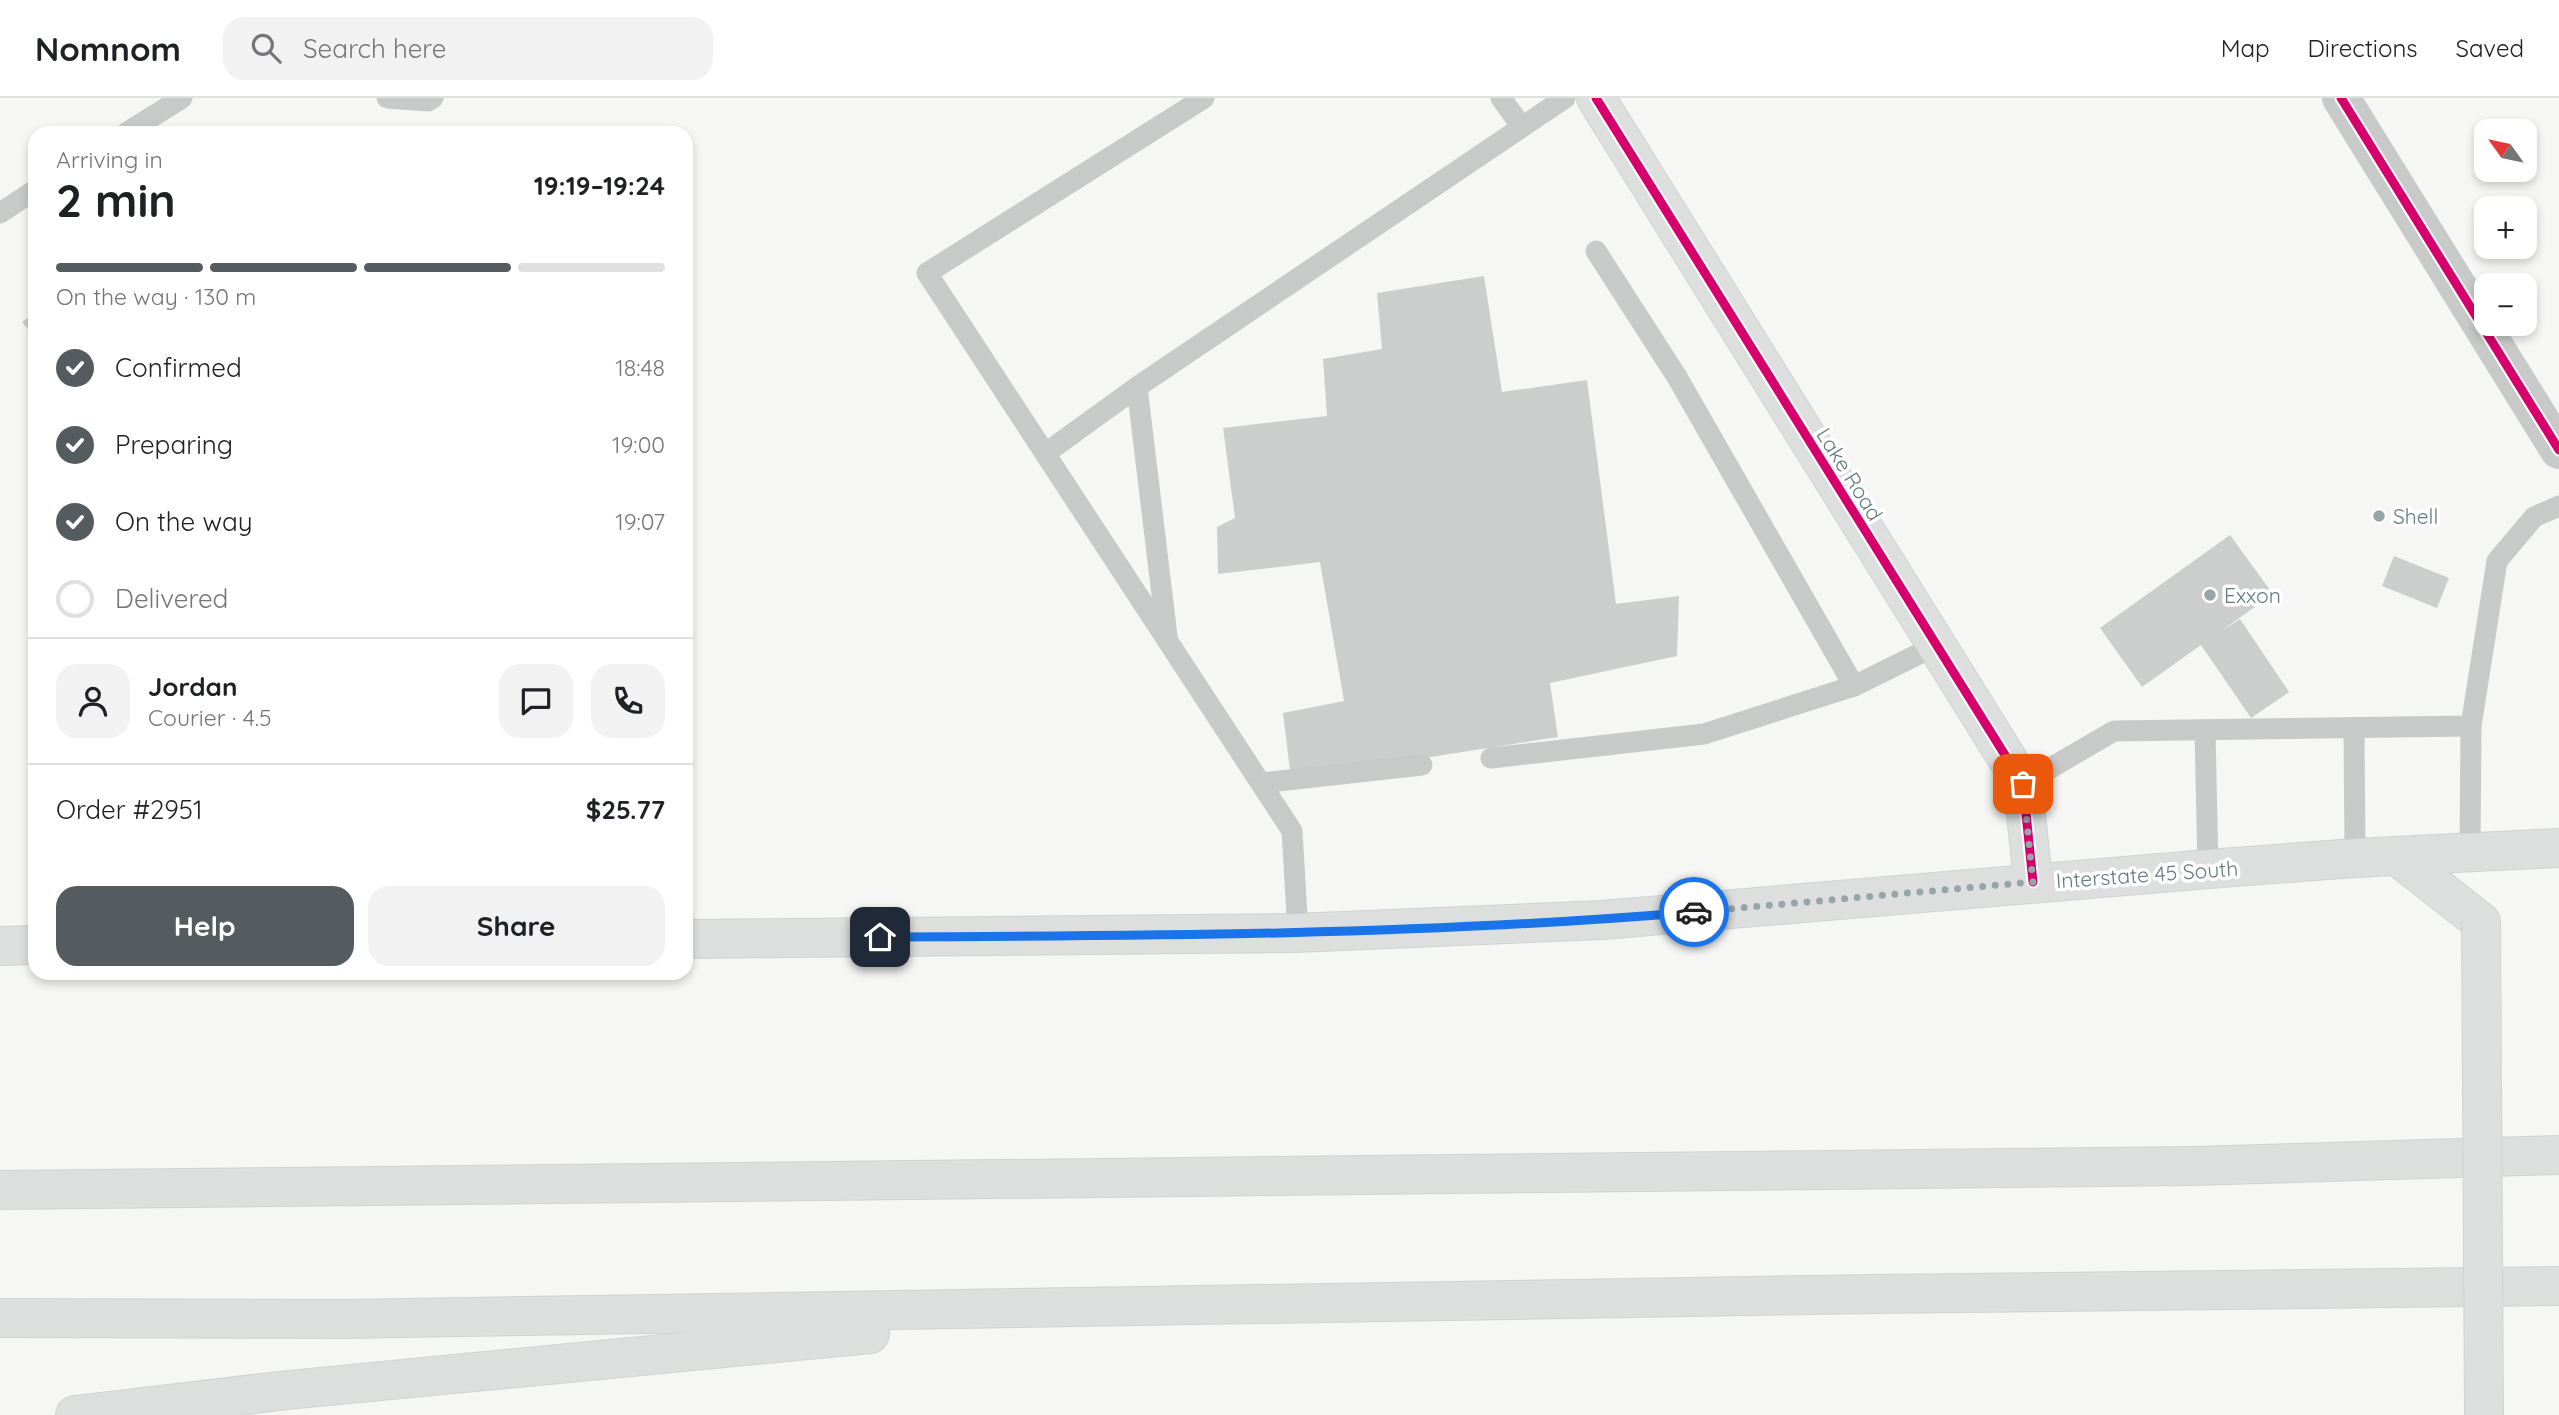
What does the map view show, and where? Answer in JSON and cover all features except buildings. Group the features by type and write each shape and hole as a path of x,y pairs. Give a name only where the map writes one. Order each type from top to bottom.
{"main road":[{"name":"Lake Road","path":"1596,98 2023,784 2033,882"},
{"name":"Interstate 45 South","path":"693,939 1298,933 1602,920 2033,882 2355,858 2559,848"},
{"path":"2397,856 2480,922 2484,1415"},
{"path":"0,946 28,946"},
{"path":"0,1190 2193,1166 2559,1155"},
{"path":"0,1318 361,1319 1875,1294 2559,1286"},
{"path":"75,1415 288,1390 863,1334 1407,1325 1875,1294"}],"street":[{"path":"2341,98 2559,450"}],"lane":[{"path":"137,126 182,98"},
{"path":"387,98 428,101 433,98"},
{"path":"1204,98 927,273 1292,831 1298,933"},
{"path":"1501,98 1522,127"},
{"path":"1046,453 1137,387 1565,98"},
{"path":"0,212 28,194"},
{"path":"1596,251 1676,377 1854,686"},
{"path":"1137,387 1168,641"},
{"path":"2470,852 2471,726 2497,561 2534,517 2559,506"},
{"path":"1491,758 1704,734 1854,686 1937,645"},
{"path":"2023,784 2113,731 2471,726"},
{"path":"2354,728 2355,858"},
{"path":"2205,730 2208,869"},
{"path":"1261,783 1422,765"}],"cycle path":[{"path":"1596,98 2023,784 2033,882"},
{"path":"2341,98 2559,450"}],"way so far":[{"path":"1694,912 2033,882 2023,784"}],"place":[{"name":"Shell","path":"2379,516"},
{"name":"Exxon","path":"2210,595"}],"route":[{"path":"880,937 1295,933 1602,920 1694,912"}]}
